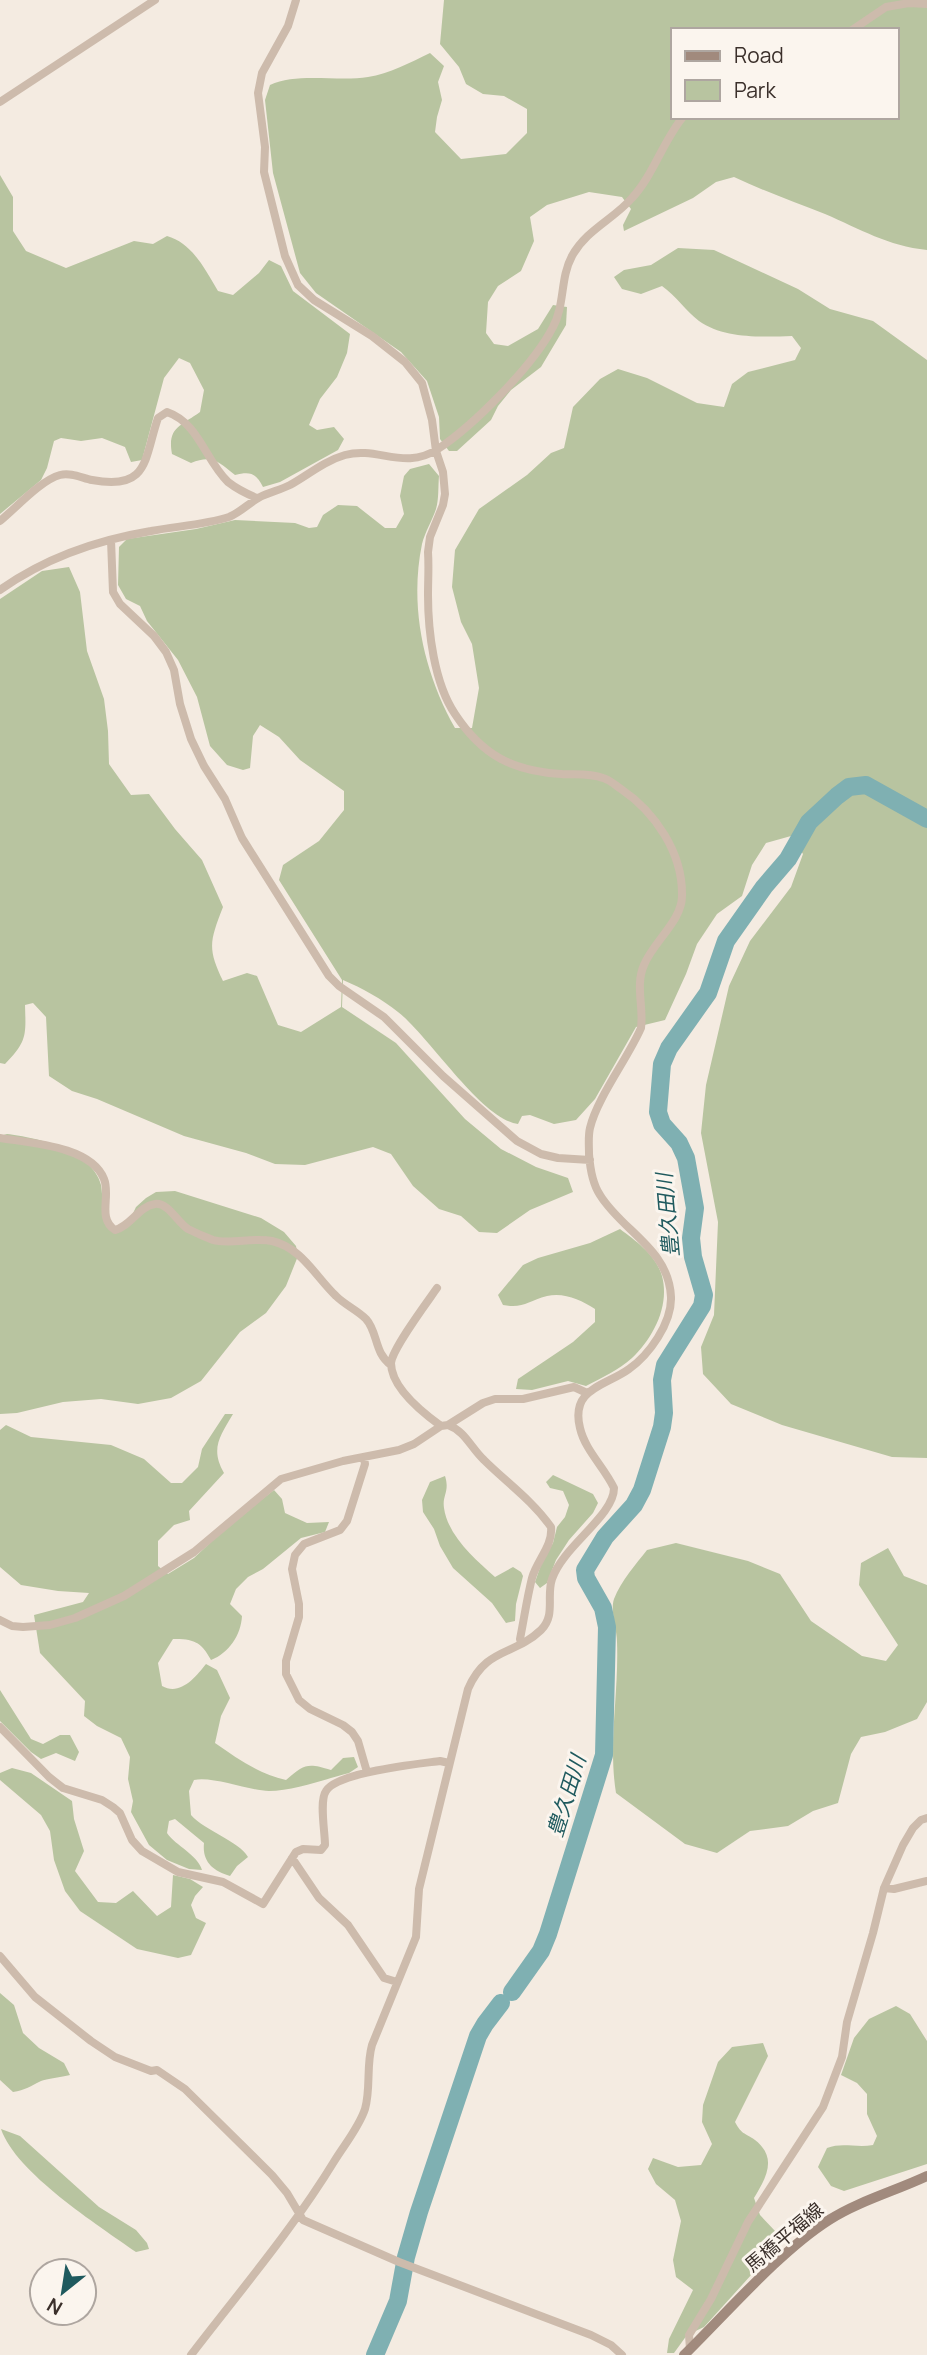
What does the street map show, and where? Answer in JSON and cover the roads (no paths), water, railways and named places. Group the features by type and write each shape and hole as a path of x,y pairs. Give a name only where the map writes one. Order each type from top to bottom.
{"main road":[{"name":"馬橋平福線","path":"687,2352 777,2263 830,2219 860,2203 927,2176"}],"street":[{"path":"0,102 155,0"},
{"path":"191,2355 269,2258 318,2188 364,2110 368,2058 416,1937 419,1889 468,1689 483,1664 542,1629 548,1619 555,1571 576,1541 606,1511 614,1496 614,1488 608,1476 588,1447 579,1426 579,1412 592,1387 630,1368 645,1354 666,1322 671,1298 664,1269 656,1254 598,1192 590,1160 589,1131 641,1028 642,967 652,947 675,918 682,898 680,875 666,835 646,808 626,792 597,776 532,772 508,764 486,749 454,712 443,690 432,647 428,552 445,494 443,472 422,383 405,362 372,336 314,300 298,285 285,256 264,172 265,147 258,93 262,74 288,26 296,0"},
{"path":"855,28 887,7 909,3 927,4"},
{"path":"0,590 38,566 88,545 226,518 257,498 290,485 321,465 343,456 364,453 397,459 420,458 436,451 484,411 513,382 540,347 560,310 570,257 584,238 632,198 682,119"},
{"path":"0,521 49,480 62,475 119,483 135,477 145,464 158,418 167,412 177,416 193,430 213,463 229,482 257,498"},
{"path":"111,540 113,593 120,604 154,636 166,652 174,670 180,704 191,739 204,766 225,799 242,838 329,976 384,1017 443,1076 517,1142 541,1154 590,1160"},
{"path":"0,1138 50,1145 76,1154 90,1163 104,1179 106,1217 109,1226 115,1230 122,1228 144,1209 161,1204 186,1228 214,1240 252,1239 274,1242 299,1254 335,1296 369,1322 378,1349 391,1365 399,1384 412,1403 445,1426 463,1433 481,1457 531,1503 551,1527 552,1536 532,1578 521,1643"},
{"path":"391,1365 395,1351 437,1288"},
{"path":"0,1620 12,1626 38,1628 100,1608 135,1590 194,1552 275,1481 414,1444 483,1403 495,1399 523,1399 575,1387 587,1393"},
{"path":"364,1458 365,1464 347,1521 340,1530 304,1544 295,1555 292,1569 299,1617 286,1661 286,1674 299,1700 352,1732 358,1741 367,1772"},
{"path":"0,1727 63,1788 102,1800 120,1813 136,1846 178,1872 214,1878 262,1904 296,1853 303,1849 321,1850 325,1844 325,1792 338,1781 367,1772 440,1761 449,1763"},
{"path":"687,2352 689,2335 711,2299 748,2222 823,2107 842,2057 847,2022 884,1888 902,1845 914,1828 927,1818"},
{"path":"292,1858 319,1898 354,1932 384,1978 397,1982"},
{"path":"884,1888 894,1889 927,1881"},
{"path":"0,1956 34,1997 91,2041 115,2057 151,2071 157,2070 185,2089 280,2183 299,2215 311,2225 399,2262 591,2335 611,2345 622,2355"}],"waterway":[{"name":"豊久田川","path":"512,1992 541,1951 548,1934 604,1755 607,1627 603,1608 586,1578 585,1570 605,1537 634,1505 642,1490 662,1427 662,1380 665,1365 702,1306 704,1295 693,1257 691,1238 695,1208 686,1158 679,1143 662,1124 658,1112 662,1064 669,1048 708,993 726,941 764,887 788,859 809,822 837,796 849,787 866,785 927,819"},
{"name":"豊久田川","path":"375,2355 398,2301 406,2257 419,2212 478,2036 501,2003"}]}
